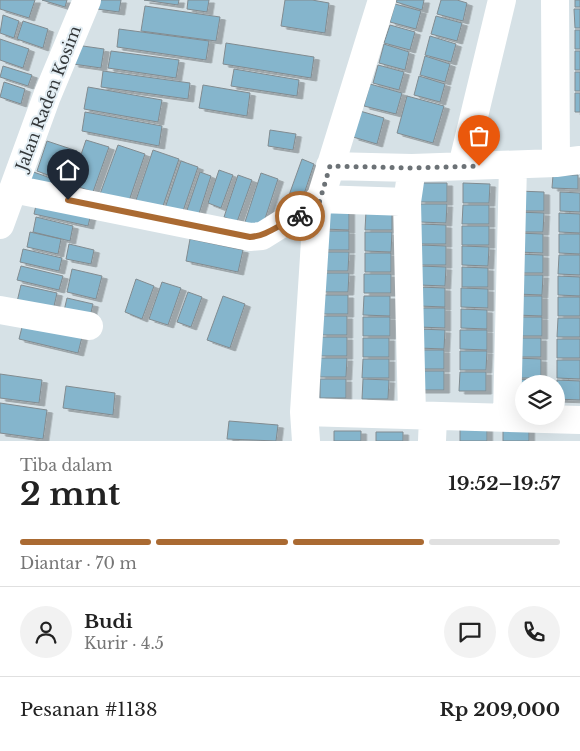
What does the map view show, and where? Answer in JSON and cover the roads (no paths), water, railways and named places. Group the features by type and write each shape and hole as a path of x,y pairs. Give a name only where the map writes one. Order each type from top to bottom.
{"street":[{"name":"Jalan Raden Kosim","path":"0,225 47,96 87,0"},
{"path":"306,441 304,412 318,204 382,0"},
{"path":"462,166 502,0"},
{"path":"330,166 412,168 513,165 568,161 555,0"},
{"path":"507,417 513,165"},
{"path":"412,168 407,202 426,424"},
{"path":"13,189 250,237 262,236 318,204 407,202"},
{"path":"0,310 89,326"},
{"path":"304,412 426,424 507,417 573,427"}]}
